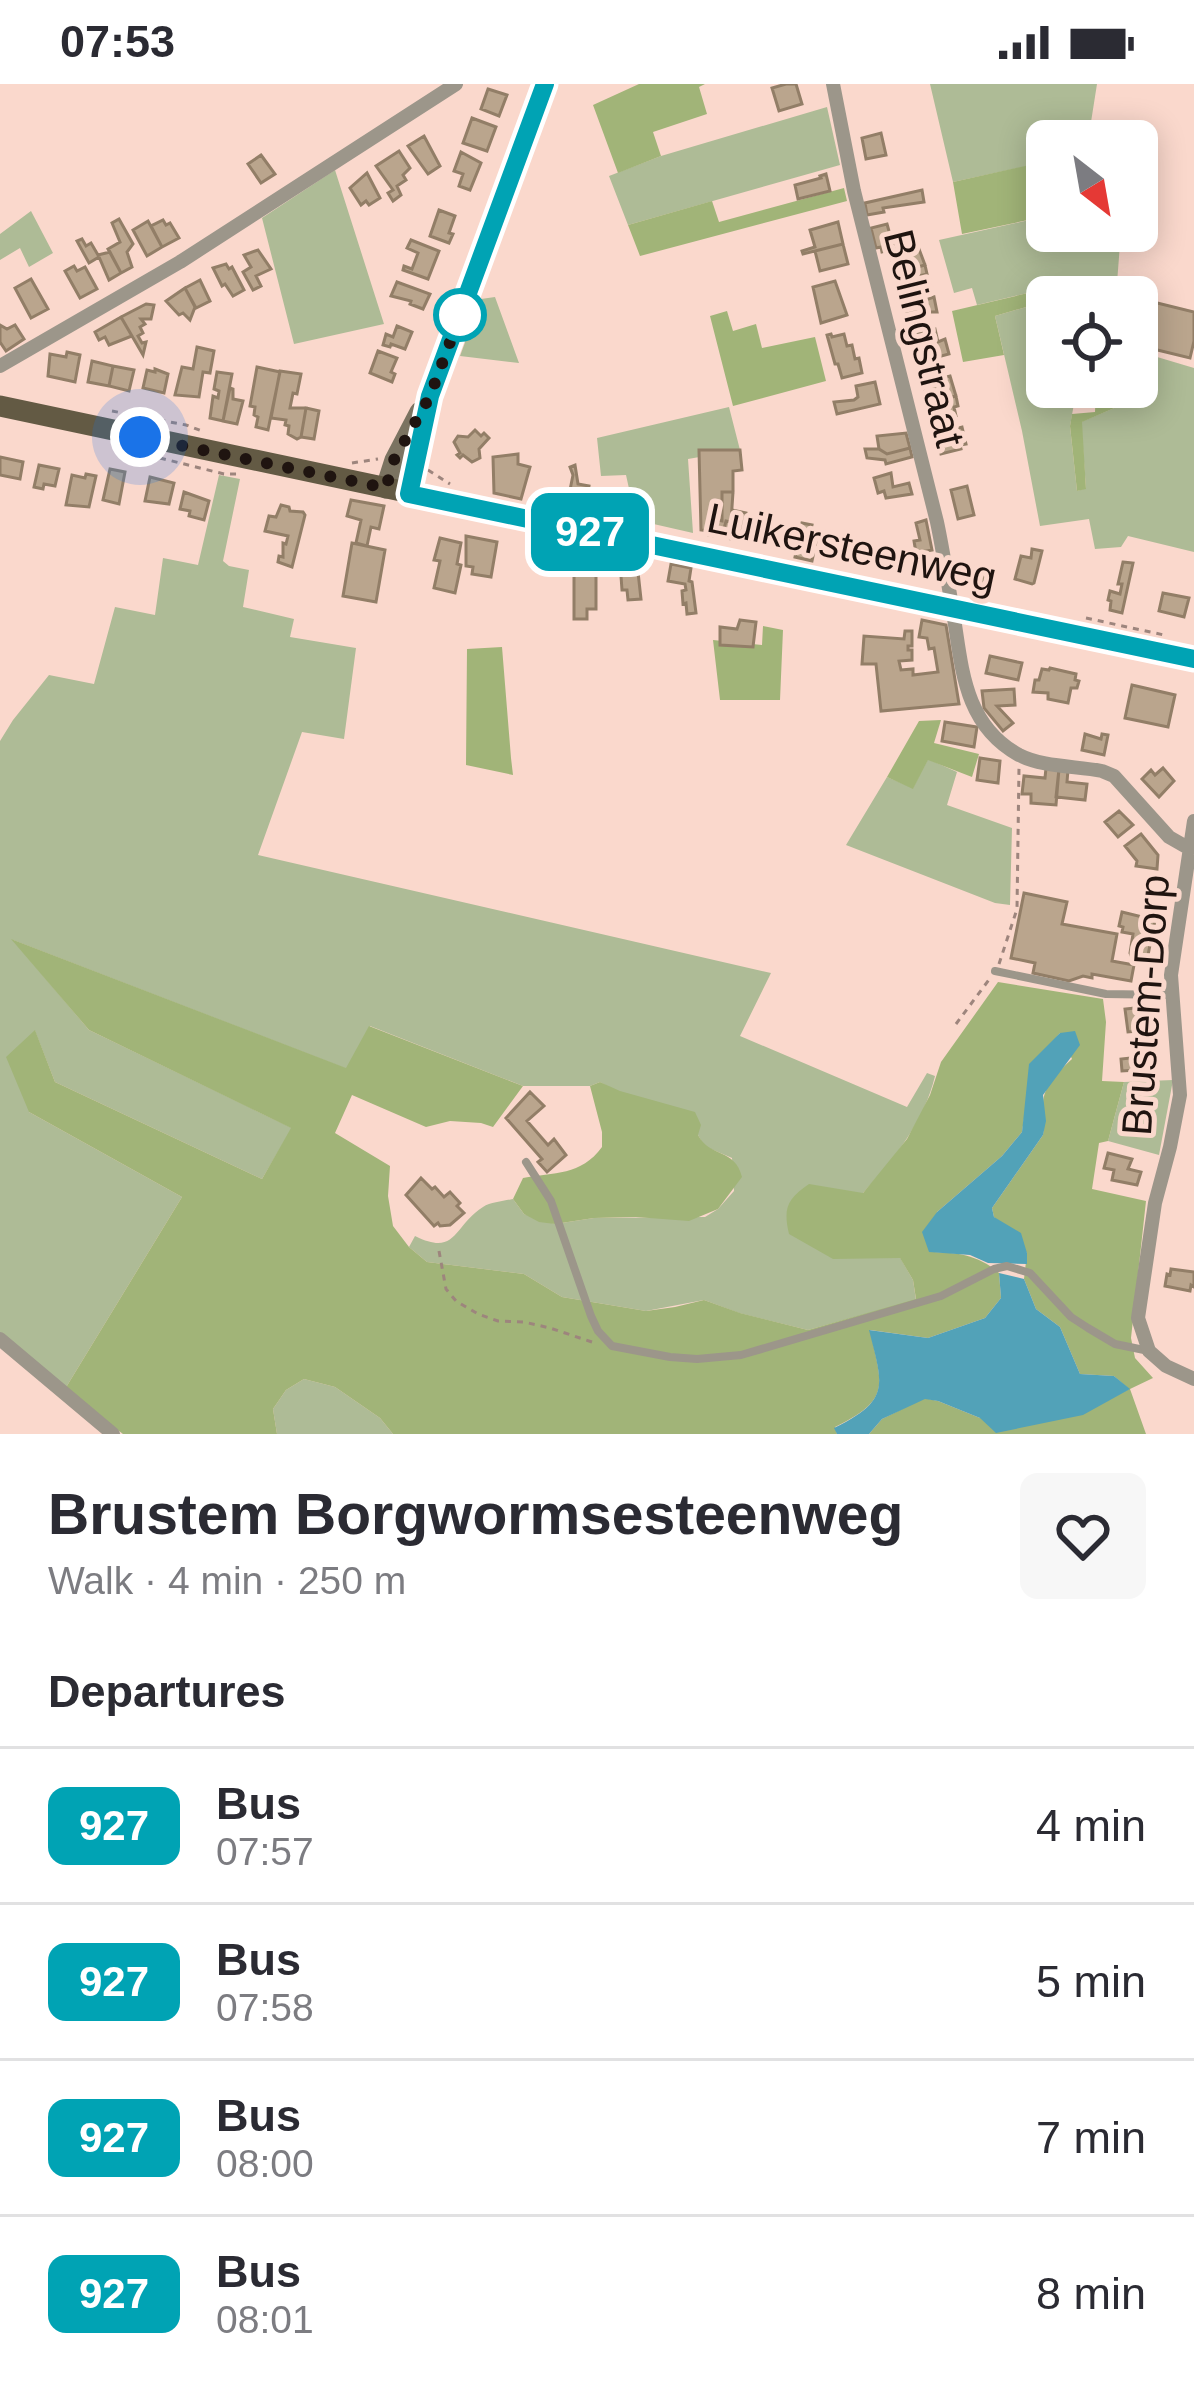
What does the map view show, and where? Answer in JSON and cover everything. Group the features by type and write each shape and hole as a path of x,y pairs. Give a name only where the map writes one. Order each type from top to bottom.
{"main road":[{"path":"409,494 430,396 545,84"},
{"path":"386,488 394,460 430,396"},
{"name":"Luikersteenweg","path":"0,406 1194,659"}],"street":[{"path":"0,366 198,250 456,84"},
{"name":"Belingstraat","path":"832,84 937,522 957,649 971,704 1002,742 1021,756"},
{"path":"1021,756 1114,776 1169,837 1190,849"},
{"name":"Brustem-Dorp","path":"1149,1351 1141,1333 1138,1300 1154,1203 1180,1095 1172,975 1194,821"},
{"path":"0,1339 112,1434"},
{"path":"1149,1351 1166,1366 1194,1379"}],"lane":[{"path":"994,971 1106,994 1172,995"},
{"path":"526,1162 550,1201 598,1331 612,1346 697,1359 741,1355 925,1302 1007,1266 1026,1270 1088,1328 1115,1344 1149,1351"}],"path":[{"path":"360,463 375,459"},
{"path":"956,1024 994,971 1017,909 1021,756"},
{"path":"440,1251 446,1289 478,1314 612,1346"}],"green space":[{"path":"639,84 705,84 699,87 707,114 653,132 661,156 618,173 593,105"},
{"path":"930,84 1097,84 1091,120 1026,120 1026,166 953,182"},
{"path":"827,107 840,165 628,225 609,176"},
{"path":"1026,166 1026,220 962,234 953,182"},
{"path":"335,170 384,324 294,344 262,218"},
{"path":"844,188 847,201 640,256 628,225 712,201 719,222"},
{"path":"31,211 53,253 29,267 20,248 0,260 0,234"},
{"path":"1026,221 1026,252 1119,252 1118,276 1026,276 1026,293 977,305 972,288 954,293 939,240"},
{"path":"1026,294 1026,307 995,316 1004,355 963,362 952,311"},
{"path":"495,297 519,363 460,356 481,299"},
{"path":"1026,307 1026,408 1073,408 1070,426 1077,491 1086,488 1081,422 1114,408 1158,408 1158,357 1194,368 1194,552 1128,536 1121,547 1095,549 1089,519 1040,526 995,316"},
{"path":"727,311 733,331 756,324 762,348 815,337 826,381 733,406 710,316"},
{"path":"729,407 740,450 688,459 693,533 636,520 626,475 601,476 597,438"},
{"path":"1095,408 1114,408 1082,422 1086,489 1077,491 1072,414 1095,412"},
{"path":"219,475 240,479 223,561 249,570 243,607 294,619 290,637 356,648 344,739 302,732 258,855 771,973 740,1036 907,1107 927,1073 935,1076 906,1139 863,1193 913,1280 916,1300 808,1330 704,1300 646,1311 562,1297 524,1274 427,1262 409,1247 415,1236 429,1242 447,1241 483,1207 513,1199 524,1214 555,1224 594,1218 705,1217 734,1191 732,1158 600,1082 523,1086 370,1026 347,1069 13,940 89,1030 292,1128 262,1179 55,1082 35,1031 29,1112 182,1197 65,1389 0,1336 0,741 49,675 94,684 115,607 155,615 163,558 198,565"},
{"path":"763,626 783,630 780,700 720,700 713,640 762,645"},
{"path":"502,647 513,775 466,765 467,649"},
{"path":"941,720 934,743 979,754 972,777 928,760 913,789 887,777 919,721"},
{"path":"928,759 957,772 947,805 1012,828 1010,905 846,845 887,777 913,788"},
{"path":"11,939 346,1068 369,1026 523,1086 493,1127 450,1121 426,1127 352,1095 335,1133 390,1166 393,1226 427,1262 524,1274 562,1297 646,1311 704,1300 808,1330 916,1299 913,1280 900,1258 833,1259 789,1234 788,1205 796,1194 809,1184 863,1193 907,1139 941,1062 998,982 1103,999 1102,1081 1124,1082 1108,1141 1099,1143 1092,1189 1146,1201 1131,1338 1135,1358 1153,1378 1130,1389 1146,1434 869,1434 882,1419 924,1398 980,1418 1104,1402 1129,1389 1114,1376 1080,1374 1060,1327 1036,1309 1024,1279 1027,1253 994,1217 992,1208 1043,1135 1046,1090 1072,1059 1060,1033 1049,1046 1027,1098 1022,1132 1002,1156 937,1212 929,1252 967,1256 991,1267 999,1273 1001,1298 985,1318 928,1338 870,1330 878,1389 866,1408 835,1427 837,1434 393,1434 380,1418 335,1387 304,1379 286,1390 273,1409 277,1434 123,1434 65,1389 182,1197 29,1112 6,1057 35,1030 55,1082 262,1179 291,1128 89,1030"},
{"path":"1173,1080 1159,1155 1108,1141 1124,1082"},
{"path":"600,1082 695,1112 703,1142 734,1161 742,1177 718,1209 689,1221 636,1217 555,1224 524,1214 513,1199 523,1178 576,1168 602,1147 590,1086"},
{"path":"304,1379 335,1387 380,1418 393,1434 277,1434 273,1409 286,1390"}],"water":[{"path":"1075,1031 1080,1045 1043,1095 1043,1135 992,1208 994,1217 1021,1233 1027,1264 988,1263 970,1255 929,1252 922,1232 937,1212 1002,1156 1022,1132 1029,1064 1060,1033"},
{"path":"999,1273 1024,1279 1036,1309 1060,1327 1080,1374 1114,1376 1130,1389 1083,1415 996,1433 980,1418 925,1399 882,1419 869,1434 837,1434 834,1428 865,1409 878,1390 869,1330 928,1338 985,1318 1001,1298"}],"building":[{"path":"796,84 802,104 779,111 772,88"},
{"path":"488,89 507,95 499,116 481,109"},
{"path":"472,118 496,127 487,151 463,143"},
{"path":"881,133 886,155 866,159 862,138"},
{"path":"424,136 440,166 428,174 408,146"},
{"path":"399,151 410,168 403,175 406,180 397,186 401,195 393,201 388,193 393,190 376,166"},
{"path":"461,152 481,163 470,190 459,186 463,174 454,171"},
{"path":"261,155 275,174 261,183 248,164"},
{"path":"367,173 380,198 361,205 350,188"},
{"path":"826,174 830,191 798,199 795,185"},
{"path":"922,190 924,202 867,215 865,203"},
{"path":"439,210 455,216 449,243 430,236"},
{"path":"119,219 133,244 127,252 132,267 121,273 108,249 120,242 112,223"},
{"path":"163,220 179,238 162,247 151,226"},
{"path":"148,221 162,247 147,256 133,230"},
{"path":"838,222 843,244 803,254 815,247 810,230"},
{"path":"887,224 894,249 882,252 881,247 876,248 871,228"},
{"path":"82,239 98,255 110,252 121,273 109,280 99,257 89,263 77,241"},
{"path":"411,240 439,251 428,279 403,270 404,266 412,269 418,253 407,248"},
{"path":"843,244 848,264 820,271 815,251"},
{"path":"919,249 925,265 895,273 892,260 897,254"},
{"path":"258,250 271,269 256,276 261,286 253,290 243,272 251,267 244,255"},
{"path":"226,264 244,290 233,296 213,268"},
{"path":"925,265 927,274 915,277 917,285 898,283 895,273"},
{"path":"74,266 77,271 85,267 97,289 80,298 65,271"},
{"path":"31,279 48,309 31,318 15,288"},
{"path":"200,280 210,301 196,308 185,288"},
{"path":"835,281 847,315 821,323 813,287"},
{"path":"397,282 430,294 423,309 391,296"},
{"path":"185,288 195,307 190,320 166,301"},
{"path":"927,294 928,299 934,297 937,312 925,312 909,322 904,300"},
{"path":"1158,303 1194,312 1190,358 1158,350"},
{"path":"146,304 154,305 151,319 141,319 145,324 138,336 146,342 143,355 121,317"},
{"path":"121,317 132,336 109,345 105,337 99,340 95,332"},
{"path":"0,325 7,329 15,325 24,339 6,351 0,342"},
{"path":"397,326 412,332 405,349 383,345 386,334 393,337"},
{"path":"935,329 938,342 945,339 949,354 923,361 916,334"},
{"path":"844,334 862,373 842,378 827,335"},
{"path":"197,347 214,351 210,373 203,372 199,397 175,395 182,367 193,369"},
{"path":"378,351 397,358 392,382 370,373"},
{"path":"67,352 80,355 75,382 48,376 50,354 66,357"},
{"path":"92,361 113,366 109,386 88,382"},
{"path":"113,366 134,370 129,391 109,386"},
{"path":"257,367 280,372 268,430 256,427 258,417 250,406"},
{"path":"147,370 168,374 164,393 143,388"},
{"path":"280,371 301,374 290,408 306,408 297,439 288,434 286,420 271,418"},
{"path":"217,372 232,374 223,421 210,418 213,396 218,398 219,391 214,389"},
{"path":"950,376 956,396 928,402 923,383"},
{"path":"875,382 880,404 837,414 834,402 854,400 856,386"},
{"path":"230,388 233,399 243,401 237,424 223,421"},
{"path":"956,396 956,416 939,421 928,402"},
{"path":"306,408 319,411 314,439 301,437"},
{"path":"962,427 966,444 941,454 937,434"},
{"path":"475,430 489,438 479,449 480,458 472,462 457,455 454,442"},
{"path":"906,433 910,448 887,454 879,449 877,436"},
{"path":"910,448 912,457 886,464 867,458 865,449 887,454"},
{"path":"699,450 740,450 742,470 733,471 733,492 722,492 722,521 713,519 710,531 701,530"},
{"path":"518,454 518,464 530,467 521,499 494,493 493,457"},
{"path":"0,457 23,462 20,479 0,475"},
{"path":"39,465 59,469 55,486 34,487"},
{"path":"575,465 578,484 589,486 585,509 567,505 573,475 570,467"},
{"path":"110,469 125,472 119,504 103,500"},
{"path":"891,473 893,487 909,483 912,494 886,498 884,491 878,493 874,478"},
{"path":"86,474 96,476 89,507 66,505 72,475 85,478"},
{"path":"150,477 174,483 169,504 145,501"},
{"path":"967,486 974,515 958,519 951,490"},
{"path":"184,492 209,501 204,520 180,509"},
{"path":"722,492 733,492 731,522 726,521 722,537 709,535 713,519 722,521"},
{"path":"606,496 625,500 628,518 602,513"},
{"path":"351,500 384,506 379,529 371,527 367,546 356,543 361,520 347,516"},
{"path":"281,505 305,515 292,567 278,562 288,536 265,531 269,516 276,517"},
{"path":"732,510 746,513 746,542 722,537"},
{"path":"926,520 932,550 916,553 914,541 920,540 916,523"},
{"path":"802,523 818,532 812,561 795,557"},
{"path":"466,536 497,542 491,577 472,574 473,567 466,566"},
{"path":"440,538 461,543 455,593 434,588"},
{"path":"352,543 385,550 376,602 343,596"},
{"path":"1032,549 1042,551 1032,584 1015,579 1021,556 1031,558"},
{"path":"1123,562 1133,563 1122,613 1110,610 1108,600 1110,591 1120,594"},
{"path":"671,564 691,568 696,613 687,614 683,604 685,584 668,581"},
{"path":"962,565 987,570 982,591 958,585"},
{"path":"638,572 641,599 628,600 621,576"},
{"path":"574,575 596,575 596,609 587,609 587,619 574,619"},
{"path":"1163,593 1189,598 1184,617 1159,611"},
{"path":"740,620 756,622 753,647 720,645 720,627 737,629"},
{"path":"922,620 946,625 959,704 881,711 876,664 862,664 864,636 904,639 905,631 912,631 908,650 912,650 912,660 899,661 901,670 913,669 913,675 938,672 934,648 929,649 927,638 919,637"},
{"path":"990,656 1022,663 1018,680 986,673"},
{"path":"1042,669 1076,674 1079,681 1077,688 1071,688 1068,703 1033,692"},
{"path":"1132,685 1175,695 1168,727 1125,718"},
{"path":"1014,689 1015,705 997,706 1013,723 1003,731 984,708 982,691"},
{"path":"945,722 977,727 974,747 942,741"},
{"path":"1085,734 1101,739 1102,734 1108,735 1104,755 1082,750"},
{"path":"980,758 1000,761 998,783 977,780"},
{"path":"1046,768 1059,769 1056,805 1031,803 1031,794 1022,794 1024,776 1045,778"},
{"path":"1163,768 1174,781 1159,797 1142,779 1151,770 1155,775"},
{"path":"1059,769 1068,770 1067,782 1087,784 1085,800 1056,797"},
{"path":"1119,811 1133,825 1118,837 1105,822"},
{"path":"1141,834 1158,855 1157,869 1136,866 1125,846"},
{"path":"1024,893 1067,902 1062,924 1117,934 1112,961 1134,965 1131,981 1092,974 1092,978 1069,981 1033,973 1035,963 1011,958"},
{"path":"1122,912 1155,920 1147,960 1132,958 1133,934 1122,932 1119,926"},
{"path":"1145,1007 1152,1030 1128,1032 1125,1009"},
{"path":"1140,1051 1152,1051 1153,1069 1122,1071 1121,1059 1140,1057"},
{"path":"530,1092 544,1106 527,1121 548,1145 554,1139 566,1155 547,1172 538,1162 542,1159 506,1118"},
{"path":"1108,1153 1132,1159 1128,1169 1141,1172 1137,1185 1112,1180 1114,1170 1104,1168"},
{"path":"421,1178 444,1197 450,1192 464,1213 450,1225 434,1226 406,1195"},
{"path":"1171,1269 1194,1272 1194,1287 1190,1291 1165,1286"}],"bus line":[{"name":"927","path":"545,84 430,396 409,494 1194,659"}],"route":[{"path":"140,437 386,488 394,460 430,396 463,307 460,315"}]}
